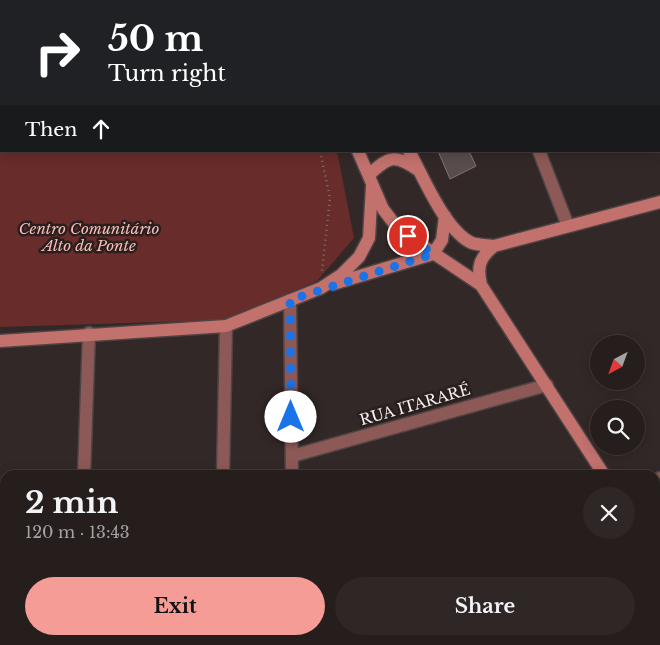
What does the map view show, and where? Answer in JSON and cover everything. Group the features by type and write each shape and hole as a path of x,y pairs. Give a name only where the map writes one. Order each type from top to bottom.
{"main road":[{"path":"358,152 383,209 393,222 408,236 433,254 481,285"},
{"path":"410,152 445,216 462,236 472,243 494,246 660,202"},
{"path":"321,288 341,274 359,257 369,238 370,181 383,162 394,158 406,162 420,172"},
{"path":"0,341 90,333 226,326 321,288 433,254 442,240 445,216"},
{"path":"494,246 479,262 478,271 481,285 601,470"}],"street":[{"path":"539,152 568,226"},
{"path":"290,300 292,470"},
{"path":"223,470 226,326"},
{"path":"84,470 90,333"},
{"name":"RUA ITARARÉ","path":"292,456 547,385"}],"path":[{"path":"320,152 330,198 321,288"}],"green space":[{"name":"Centro Comunitário Alto da Ponte","path":"0,152 337,152 354,238 317,281 225,320 0,327"}],"building":[{"path":"438,152 469,152 476,166 450,179"}],"route":[{"path":"291,417 290,300 321,288 433,254 408,236"}]}
